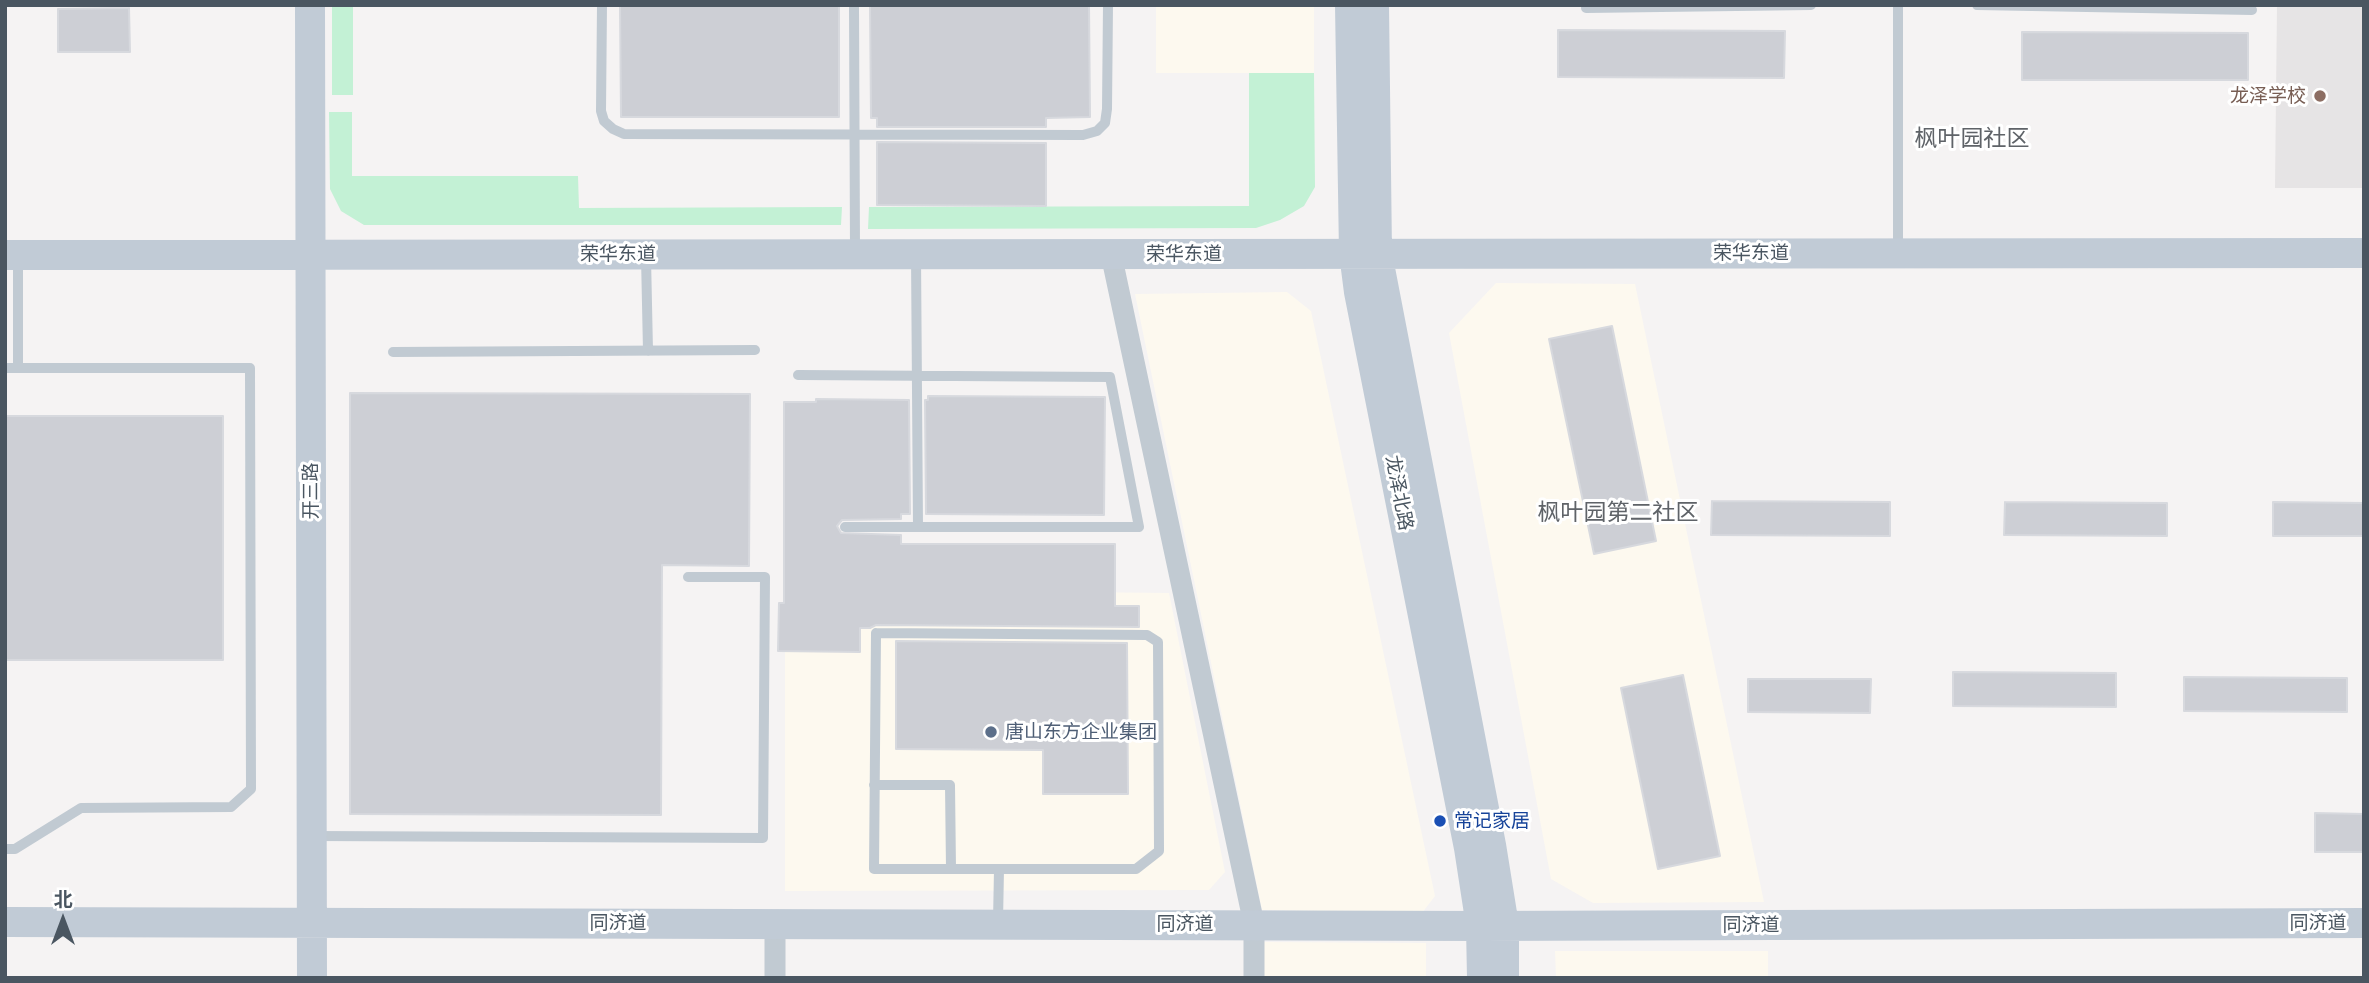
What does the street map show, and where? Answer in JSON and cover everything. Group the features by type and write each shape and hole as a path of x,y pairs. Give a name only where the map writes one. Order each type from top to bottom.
{"street":[{"name":"开三路","path":"310,5 312,978"},
{"name":"龙泽北路","path":"1350,5 1366,253"},
{"name":"龙泽北路","path":"1374,5 1366,253 1359,292 1469,848 1504,978"},
{"name":"荣华东道","path":"12,255 2364,253"},
{"path":"1111,254 1254,924 1254,978"},
{"name":"同济道","path":"5,922 1492,926 2364,923"},
{"path":"775,924 775,978"},
{"name":"龙泽北路","path":"1482,978 1492,926"}],"lane":[{"path":"602,5 601,111 604,121 624,134 1083,135 1097,131 1105,123 1108,5"},
{"path":"854,5 855,255"},
{"path":"1586,8 1811,5"},
{"path":"1898,5 1898,253"},
{"path":"1977,5 2252,9"},
{"path":"646,254 648,351"},
{"path":"12,255 18,368"},
{"path":"916,255 918,527"},
{"path":"393,352 755,350"},
{"path":"5,368 250,368 251,789 231,807 81,808 15,849 5,849"},
{"path":"798,375 1110,377 1139,527 845,527"},
{"path":"312,836 763,838 765,577 688,577"},
{"path":"876,633 1147,635 1158,642 1159,852 1136,869 874,869 874,785 876,633"},
{"path":"874,785 950,785 951,869"},
{"path":"998,924 999,869"}],"shaded area":[{"path":"1156,5 1314,5 1314,73 1156,73"},
{"name":"龙泽学校","path":"2277,5 2364,5 2364,188 2275,188"},
{"path":"1496,283 1635,284 1764,902 1593,903 1551,879 1449,333"},
{"path":"1287,292 1311,311 1435,896 1422,913 1262,910 1135,294"},
{"name":"唐山东方企业集团","path":"785,589 1169,593 1225,872 1209,890 785,891"},
{"path":"1262,942 1426,943 1426,978 1262,978"},
{"path":"1555,951 1768,951 1768,978 1556,978"}],"green space":[{"path":"332,5 353,5 353,95 332,95"},
{"path":"1249,73 1314,73 1315,187 1304,206 1280,220 1256,228 868,229 869,207 1249,206"},
{"path":"329,112 352,112 352,176 578,176 579,208 842,207 841,225 364,225 341,211 330,189"}],"building":[{"path":"620,5 839,5 839,117 621,117"},
{"path":"870,5 1089,5 1090,117 1046,118 1046,127 877,127 877,118 871,118"},
{"path":"129,8 130,52 58,52 58,9"},
{"path":"1558,30 1785,31 1784,78 1558,77"},
{"path":"2022,32 2248,33 2248,80 2022,80"},
{"path":"877,142 1046,143 1046,206 877,205"},
{"path":"1612,326 1656,541 1594,554 1549,339"},
{"path":"350,393 750,394 749,566 662,565 661,815 350,814"},
{"path":"928,396 1105,397 1104,515 926,514 925,400 928,400"},
{"path":"816,399 909,400 910,514 901,514 901,519 842,520 837,526 841,533 901,535 901,544 1115,544 1115,606 1139,606 1139,627 876,625 860,628 860,652 778,651 779,603 784,603 784,402 816,402"},
{"path":"5,416 223,416 223,660 5,660"},
{"path":"1712,501 1890,502 1890,536 1711,535"},
{"path":"2005,502 2167,503 2167,536 2004,535"},
{"path":"2273,502 2364,503 2364,536 2273,536"},
{"path":"896,641 1127,643 1128,794 1043,794 1043,750 896,749"},
{"path":"1953,672 2116,673 2116,707 1953,706"},
{"path":"1683,675 1720,856 1658,869 1621,688"},
{"path":"2184,677 2347,678 2347,712 2184,711"},
{"path":"1748,679 1871,679 1870,713 1748,712"},
{"path":"2315,813 2364,814 2364,852 2315,852"}],"place":[{"name":"龙泽学校","path":"2320,96"},
{"name":"唐山东方企业集团","path":"991,732"},
{"name":"常记家居","path":"1440,821"}],"district":[{"name":"枫叶园社区","path":"1972,139"},
{"name":"枫叶园第二社区","path":"1618,513"}]}
